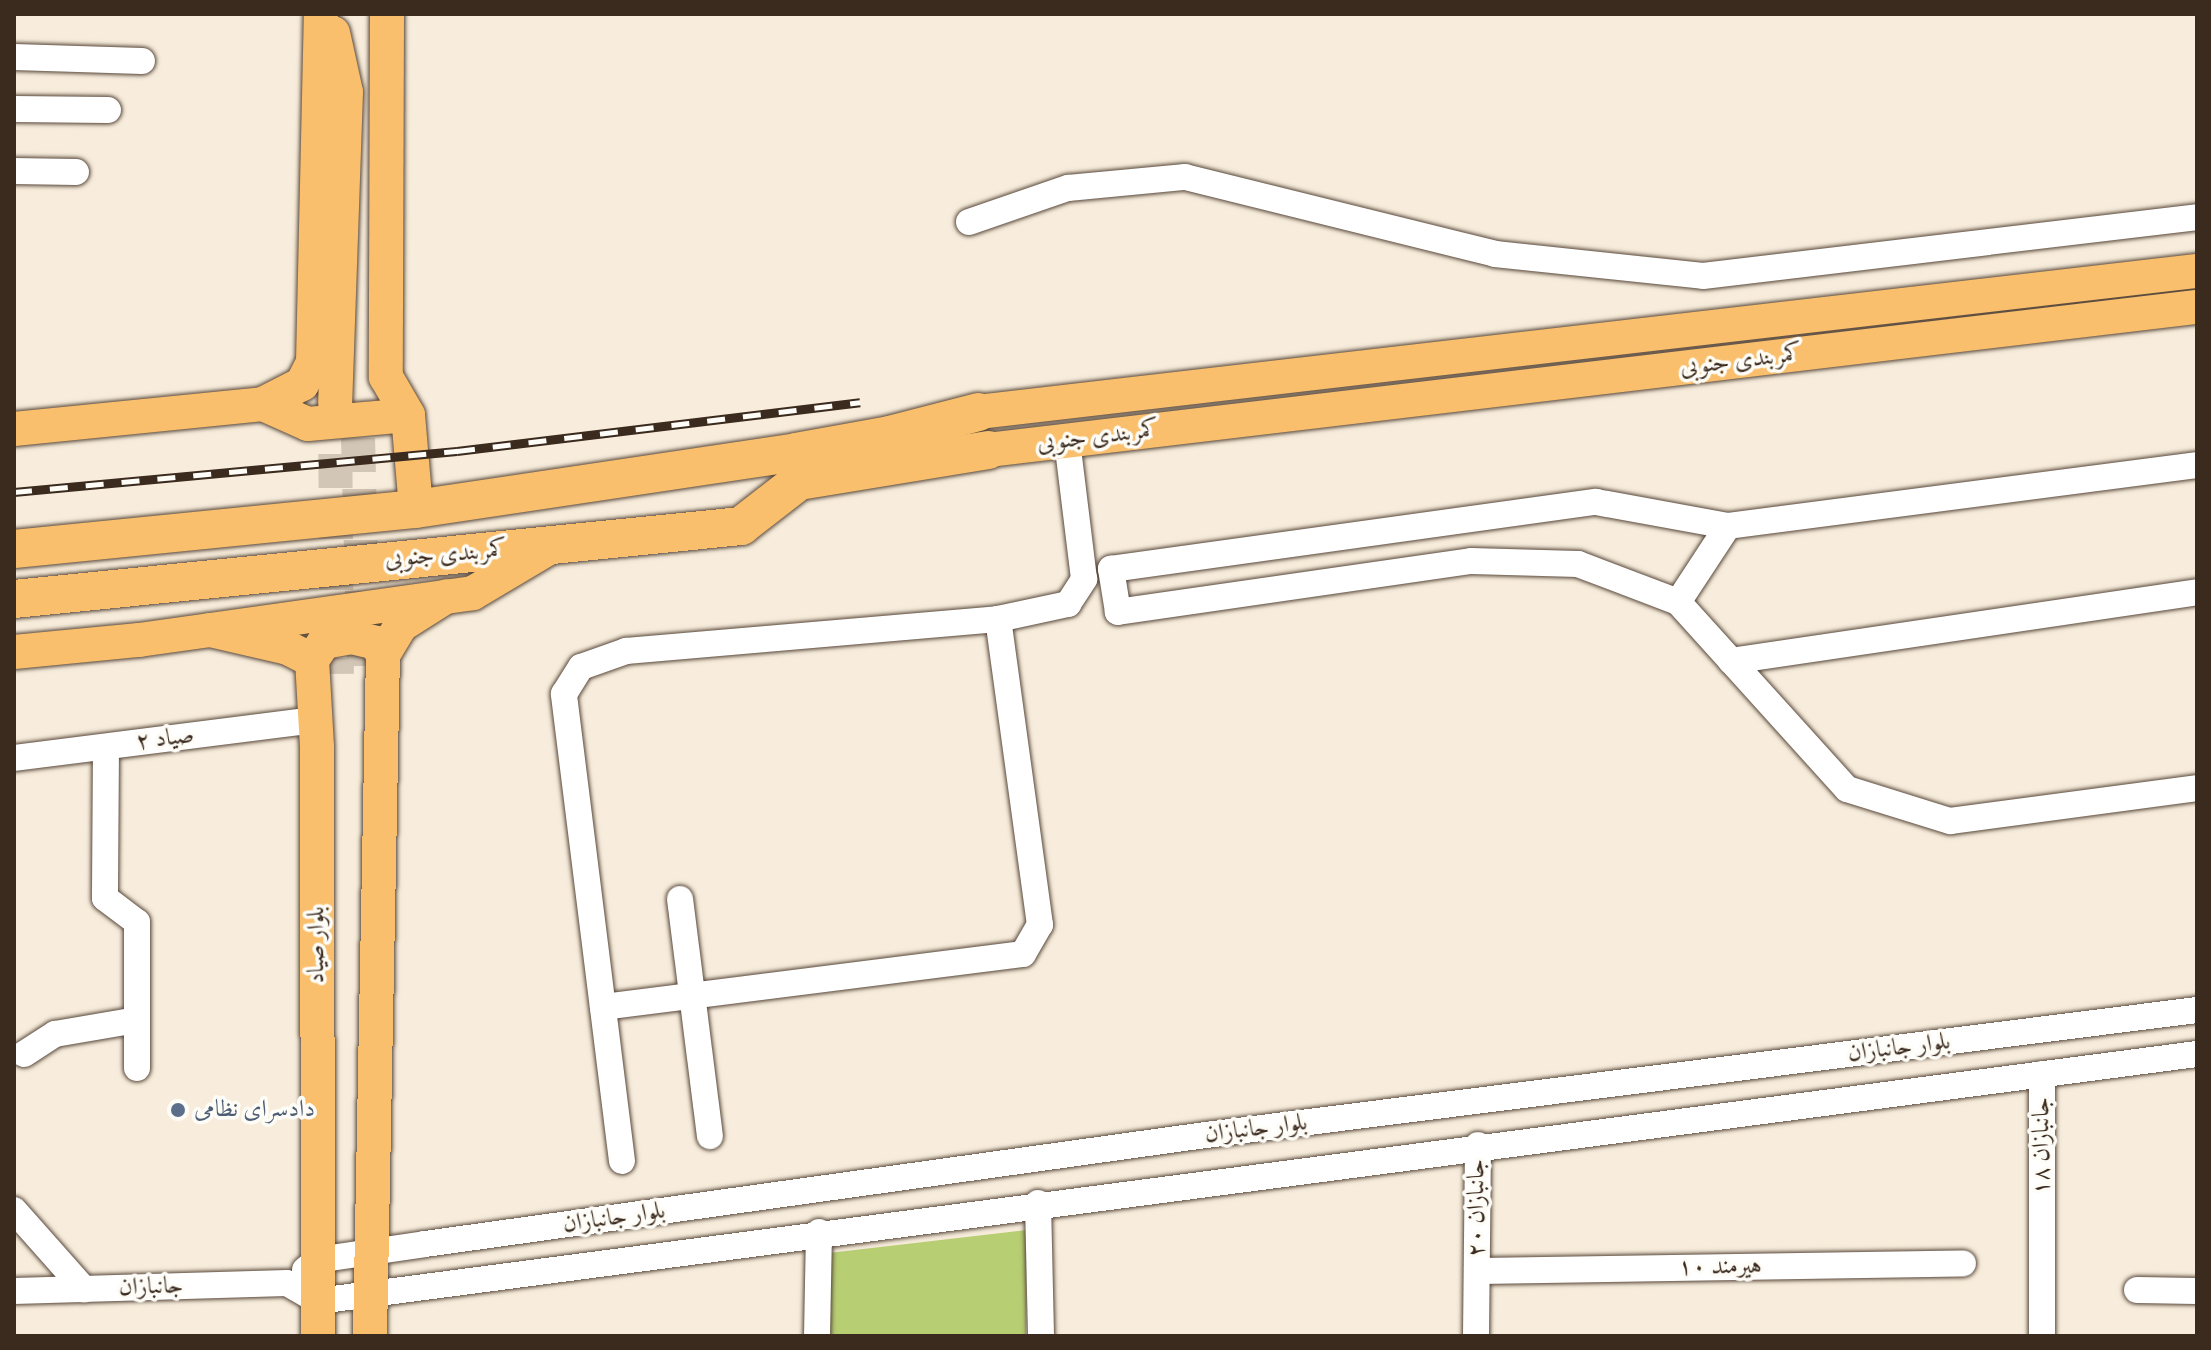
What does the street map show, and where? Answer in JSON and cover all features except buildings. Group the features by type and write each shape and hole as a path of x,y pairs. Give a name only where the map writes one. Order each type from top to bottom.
{"highway":[{"name":"کمربندی جنوبی","path":"14,599 489,548 545,550 741,526 799,481 892,451 978,412"},
{"name":"کمربندی جنوبی","path":"14,549 416,509 892,451 988,450"}],"main road":[{"path":"324,14 346,92 346,401 367,69 385,14"},
{"path":"14,429 263,404 302,384 313,362 324,14"},
{"path":"385,14 386,377 408,415 416,509"},
{"name":"کمربندی جنوبی","path":"978,412 1251,384 2197,271"},
{"name":"کمربندی جنوبی","path":"988,450 2197,307"},
{"path":"1251,384 1255,418"},
{"path":"1063,403 1067,441"},
{"path":"263,404 308,424 408,415"},
{"path":"14,652 210,630 473,593 545,550"},
{"path":"349,664 447,596"},
{"path":"210,630 349,664"},
{"path":"317,1119 334,1037 349,664"},
{"path":"349,664 372,1129 370,1336"},
{"name":"بلوار صیاد","path":"318,1336 316,720 349,664"}],"street":[{"path":"14,57 142,61"},
{"path":"14,109 108,110"},
{"path":"14,171 76,172"},
{"path":"969,222 1068,188 1185,177 1495,254 1703,276 2197,217"},
{"path":"622,1161 564,694 581,667 626,651 998,619 1068,604 1078,593 1083,574 1067,441"},
{"path":"1083,574 1596,502 1728,526 2197,465"},
{"path":"1678,602 1728,526"},
{"path":"1111,569 1118,612 1471,561 1578,564 1678,602 1847,789 1950,821 2197,788"},
{"path":"1731,661 2197,592"},
{"path":"603,1007 1023,954 1040,925 998,619"},
{"name":"صیاد ۲","path":"14,758 316,720"},
{"path":"106,747 105,898 137,922 137,1068"},
{"path":"680,899 710,1136"},
{"name":"بلوار جانبازان","path":"317,1260 1206,1135 2197,1010"},
{"path":"24,1054 55,1034 137,1020"},
{"name":"بلوار جانبازان","path":"318,1301 1478,1145 2197,1054"},
{"name":"جانبازان ۱۸","path":"2042,1074 2042,1336"},
{"path":"1206,1135 1213,1180"},
{"name":"جانبازان ۲۰","path":"1476,1336 1478,1145"},
{"path":"1038,1203 1041,1336"},
{"path":"14,1210 84,1289"},
{"path":"635,1215 640,1257"},
{"path":"817,1336 819,1232"},
{"path":"317,1260 287,1283 318,1301"},
{"name":"هیرمند ۱۰","path":"1477,1271 1963,1263"},
{"name":"جانبازان","path":"14,1291 287,1283"},
{"path":"2137,1290 2197,1291"}],"green space":[{"path":"1027,1230 1026,1336 829,1336 829,1253"}],"tunnel":[{"path":"335,403 337,674"},
{"path":"358,438 364,666"}],"railway":[{"path":"14,492 457,451 860,402"}],"place":[{"name":"دادسرای نظامی","path":"178,1110"}]}
